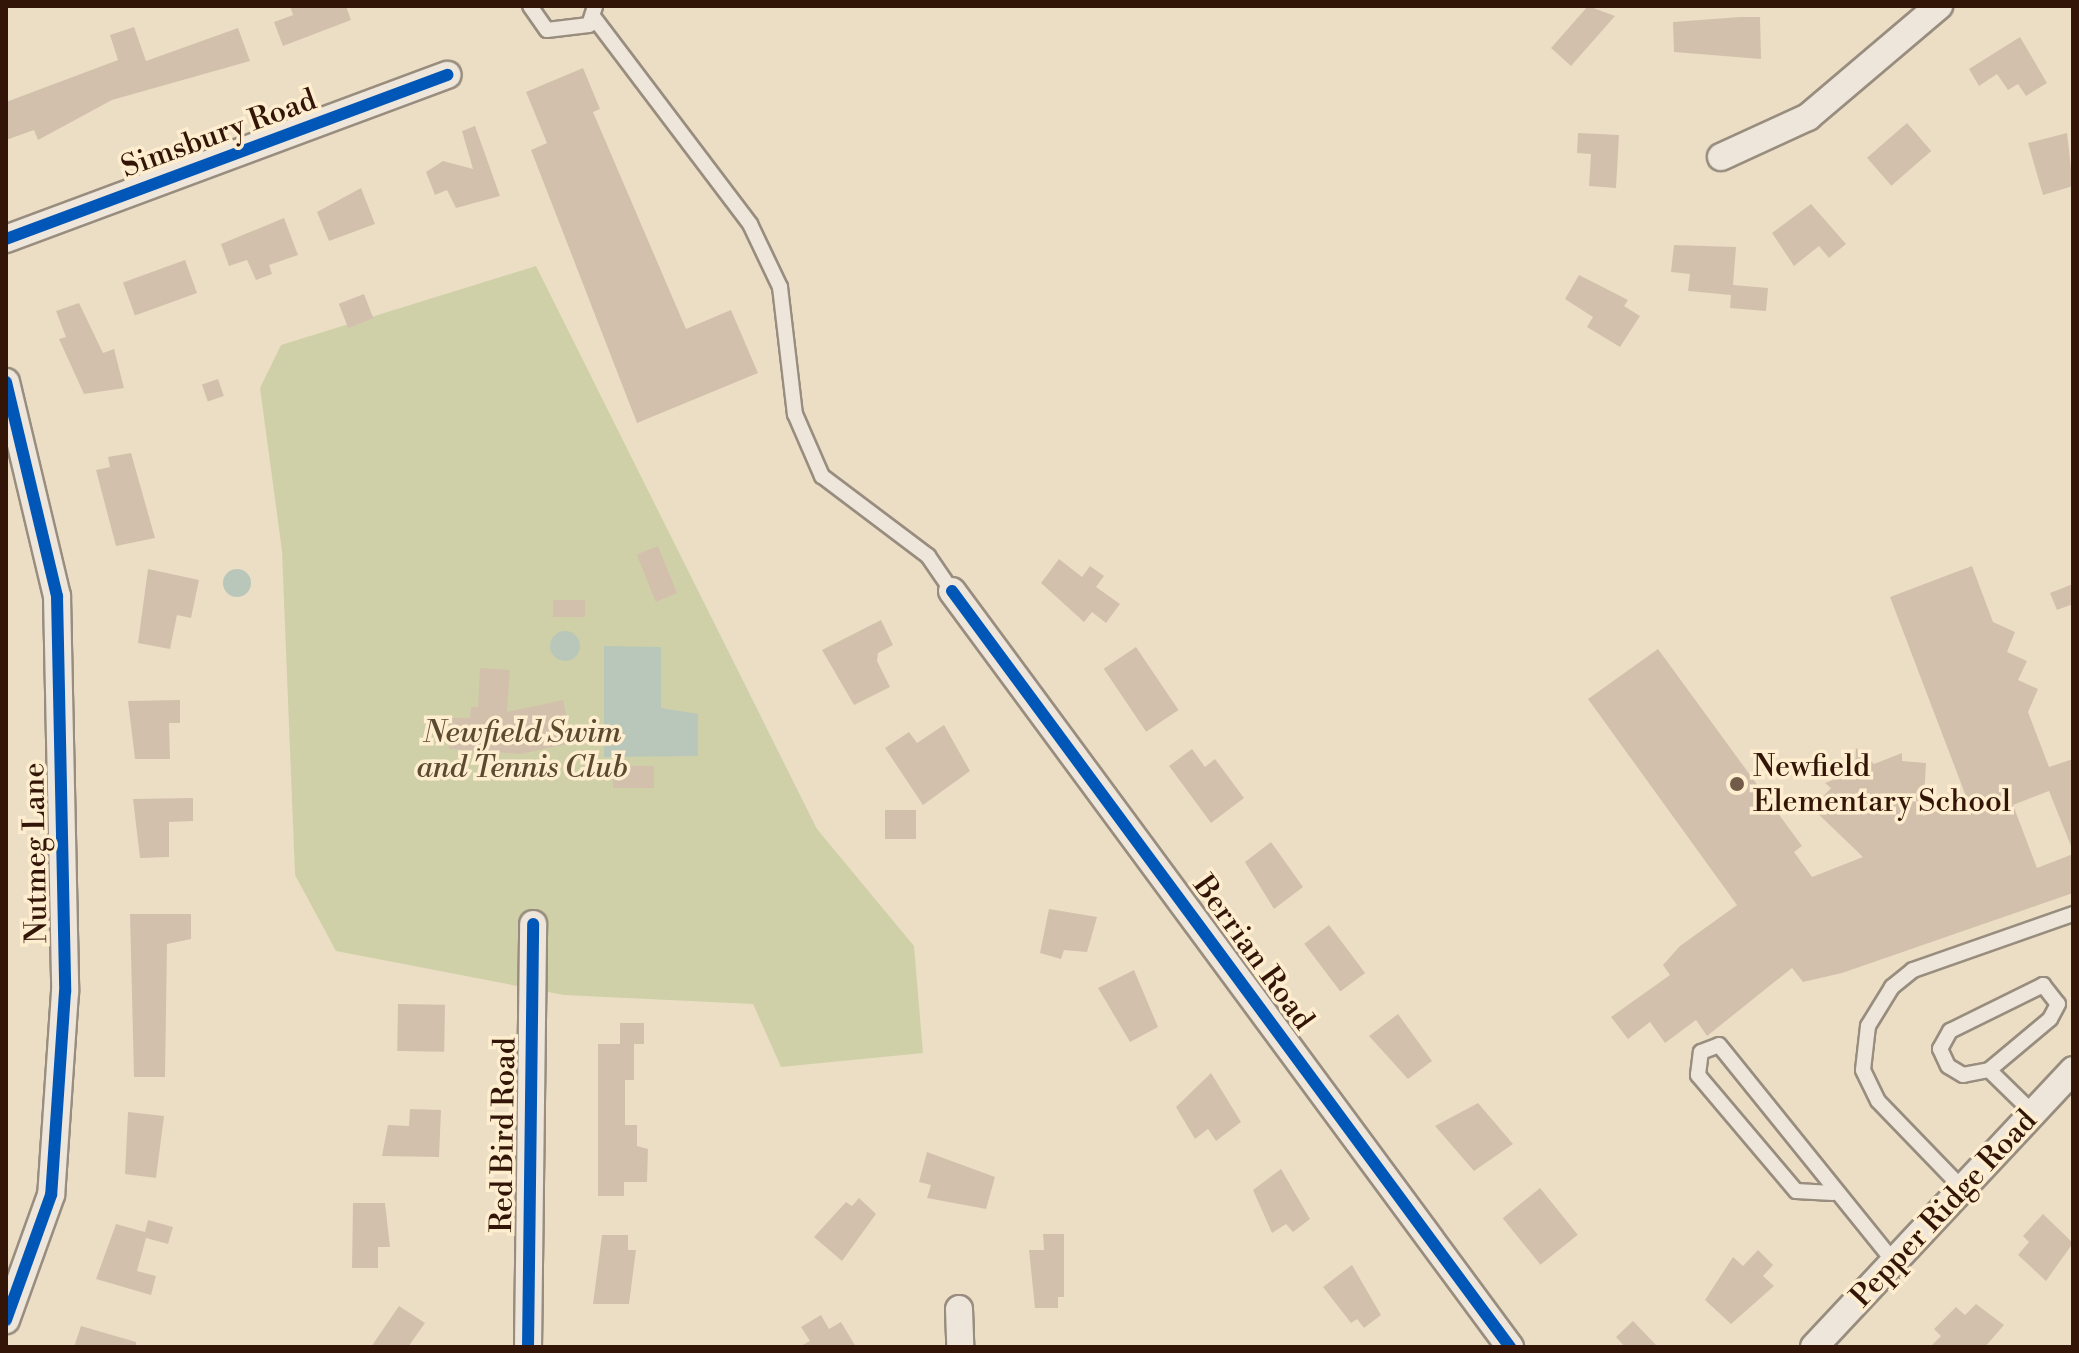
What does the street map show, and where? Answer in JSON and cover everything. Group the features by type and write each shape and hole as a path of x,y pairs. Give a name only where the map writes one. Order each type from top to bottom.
{"street":[{"path":"1721,157 1808,117 1939,6"},
{"name":"Simsbury Road","path":"6,239 448,75"},
{"name":"Nutmeg Lane","path":"6,382 57,596 65,992 51,1195 6,1320"},
{"name":"Berrian Road","path":"952,591 1510,1347"},
{"name":"Red Bird Road","path":"528,1347 533,924"},
{"name":"Pepper Ridge Road","path":"1814,1347 2073,1070"},
{"path":"959,1309 960,1347"}],"lane":[{"path":"530,6 547,30 595,13 750,224 780,287 795,414 822,476 928,556 952,591"},
{"path":"1963,1189 1878,1101 1863,1070 1868,1026 1892,987 1913,970 2073,914"},
{"path":"1989,1070 2056,1011 2052,990 2027,990 1941,1041 1954,1072 1989,1070 2033,1113"},
{"path":"1833,1193 1796,1191 1698,1075 1701,1052 1719,1045 1831,1175 1833,1193 1894,1262"}],"green space":[{"name":"Newfield Swim and Tennis Club","path":"536,266 817,829 914,946 923,1053 781,1067 753,1004 564,995 336,951 295,875 282,551 260,388 281,345"}],"shaded area":[{"path":"237,569 247,573 251,583 247,593 237,597 227,593 223,583 227,573"},
{"path":"565,631 576,635 580,646 576,657 565,661 554,657 550,646 554,635"},
{"path":"604,646 661,647 661,708 698,714 698,756 604,757"}],"building":[{"path":"290,6 346,6 351,20 283,46 274,22 293,15"},
{"path":"1588,6 1615,16 1571,66 1551,48"},
{"path":"1760,17 1761,59 1674,52 1673,22"},
{"path":"134,27 146,61 238,28 250,61 112,100 38,140 34,130 6,140 6,102 118,60 110,35"},
{"path":"2020,37 2047,83 2026,96 2018,84 2008,90 1997,74 1979,86 1969,69"},
{"path":"583,68 600,109 593,112 686,329 731,310 758,373 637,423 531,150 547,143 526,92"},
{"path":"1907,123 1931,151 1891,186 1867,158"},
{"path":"475,126 500,196 456,208 447,190 435,195 426,172 443,161 473,169 462,131"},
{"path":"1578,133 1619,135 1616,188 1589,186 1591,154 1577,153"},
{"path":"2067,133 2073,186 2043,195 2028,143"},
{"path":"361,188 375,224 329,241 317,212"},
{"path":"1811,204 1846,244 1829,258 1819,246 1794,266 1772,233"},
{"path":"284,218 298,255 269,265 272,274 256,280 247,260 229,266 221,244"},
{"path":"1674,245 1736,247 1733,285 1768,288 1766,311 1730,308 1731,295 1688,291 1690,274 1671,272"},
{"path":"185,260 197,293 135,315 123,283"},
{"path":"1579,275 1628,300 1624,306 1640,316 1620,347 1587,327 1593,317 1565,299"},
{"path":"364,294 373,318 348,328 339,304"},
{"path":"79,303 103,353 114,349 124,388 84,394 59,339 66,337 56,311"},
{"path":"218,379 224,396 208,402 202,385"},
{"path":"131,453 155,538 116,546 96,470 110,467 108,457"},
{"path":"658,546 677,593 656,602 637,555"},
{"path":"1059,559 1082,577 1090,566 1104,576 1096,587 1120,604 1106,623 1092,612 1084,622 1041,583"},
{"path":"1972,566 1993,622 2015,632 2007,652 2027,661 2018,680 2038,689 2028,712 2049,767 2073,759 2073,851 2049,791 2013,805 2037,868 2073,854 2073,893 1842,973 1803,982 1792,968 1707,1036 1696,1020 1665,1043 1650,1022 1628,1039 1611,1017 1670,975 1663,965 1680,946 1737,905 1588,699 1658,649 1802,846 1794,852 1812,877 1863,857 1812,808 1831,788 1825,783 1855,772 1856,748 1874,764 1902,753 1902,761 1926,763 1923,816 1967,799 1890,597"},
{"path":"148,569 199,580 191,618 177,615 170,649 138,643"},
{"path":"2073,584 2073,604 2057,610 2050,593"},
{"path":"553,600 585,600 585,617 553,617"},
{"path":"881,620 893,645 878,653 877,661 890,687 854,705 822,650"},
{"path":"1136,647 1178,710 1146,732 1104,669"},
{"path":"480,668 510,670 507,712 563,700 572,743 521,754 449,749 449,718 470,718 471,707 478,707"},
{"path":"180,700 180,723 169,723 170,759 135,759 128,701"},
{"path":"944,725 970,771 923,805 885,748 909,732 917,743"},
{"path":"1192,749 1205,767 1215,759 1244,798 1211,823 1169,766"},
{"path":"613,766 654,766 654,788 613,788"},
{"path":"193,798 193,821 169,822 169,857 140,858 133,799"},
{"path":"885,810 916,810 916,839 885,839"},
{"path":"1271,842 1303,887 1274,909 1245,862"},
{"path":"1049,909 1097,917 1087,952 1064,950 1061,959 1040,953"},
{"path":"130,914 191,914 191,939 167,944 165,1077 134,1077"},
{"path":"1329,925 1365,973 1340,992 1304,944"},
{"path":"1134,970 1158,1027 1130,1042 1098,988"},
{"path":"398,1004 445,1005 444,1052 397,1051"},
{"path":"1398,1014 1432,1061 1408,1079 1369,1036"},
{"path":"620,1023 644,1023 644,1044 634,1044 634,1080 625,1080 625,1125 637,1125 637,1146 648,1149 647,1182 624,1182 624,1196 598,1196 598,1044 620,1044"},
{"path":"1211,1073 1241,1122 1216,1141 1208,1129 1195,1139 1176,1107"},
{"path":"1478,1103 1513,1144 1474,1171 1435,1126"},
{"path":"410,1109 441,1110 439,1157 382,1156 388,1125 409,1126"},
{"path":"128,1112 164,1116 156,1178 125,1174"},
{"path":"927,1152 995,1177 986,1209 927,1198 931,1185 919,1182"},
{"path":"1281,1169 1310,1219 1293,1232 1286,1224 1272,1233 1253,1190"},
{"path":"1540,1188 1578,1235 1540,1265 1503,1218"},
{"path":"859,1198 876,1214 842,1261 814,1237 846,1202 852,1206"},
{"path":"353,1203 385,1203 390,1247 378,1247 378,1268 352,1268"},
{"path":"2043,1214 2073,1243 2046,1281 2018,1255 2029,1242 2023,1236"},
{"path":"148,1220 173,1227 168,1244 146,1238 137,1271 156,1276 151,1295 96,1279 116,1224 145,1232"},
{"path":"1043,1234 1064,1234 1064,1297 1058,1297 1058,1308 1035,1308 1029,1250 1044,1250"},
{"path":"602,1235 628,1235 628,1250 636,1250 629,1304 593,1304"},
{"path":"1758,1250 1773,1265 1763,1276 1774,1286 1731,1324 1705,1300 1733,1257 1743,1266"},
{"path":"1352,1265 1381,1315 1364,1328 1357,1319 1351,1323 1323,1287"},
{"path":"1976,1304 2004,1325 1985,1347 1930,1347 1941,1336 1934,1329 1956,1307 1965,1315"},
{"path":"399,1306 425,1323 408,1347 371,1347"},
{"path":"821,1315 829,1329 841,1322 856,1347 799,1347 810,1341 801,1327"},
{"path":"1633,1321 1658,1347 1625,1347 1616,1337"},
{"path":"81,1326 136,1342 136,1347 74,1347"}],"cycle path":[{"path":"6,239 448,75"},
{"path":"6,382 57,596 65,992 51,1195 6,1320"},
{"path":"952,591 1510,1347"},
{"path":"528,1347 533,924"}],"place":[{"name":"Newfield Elementary School","path":"1737,784"}]}
